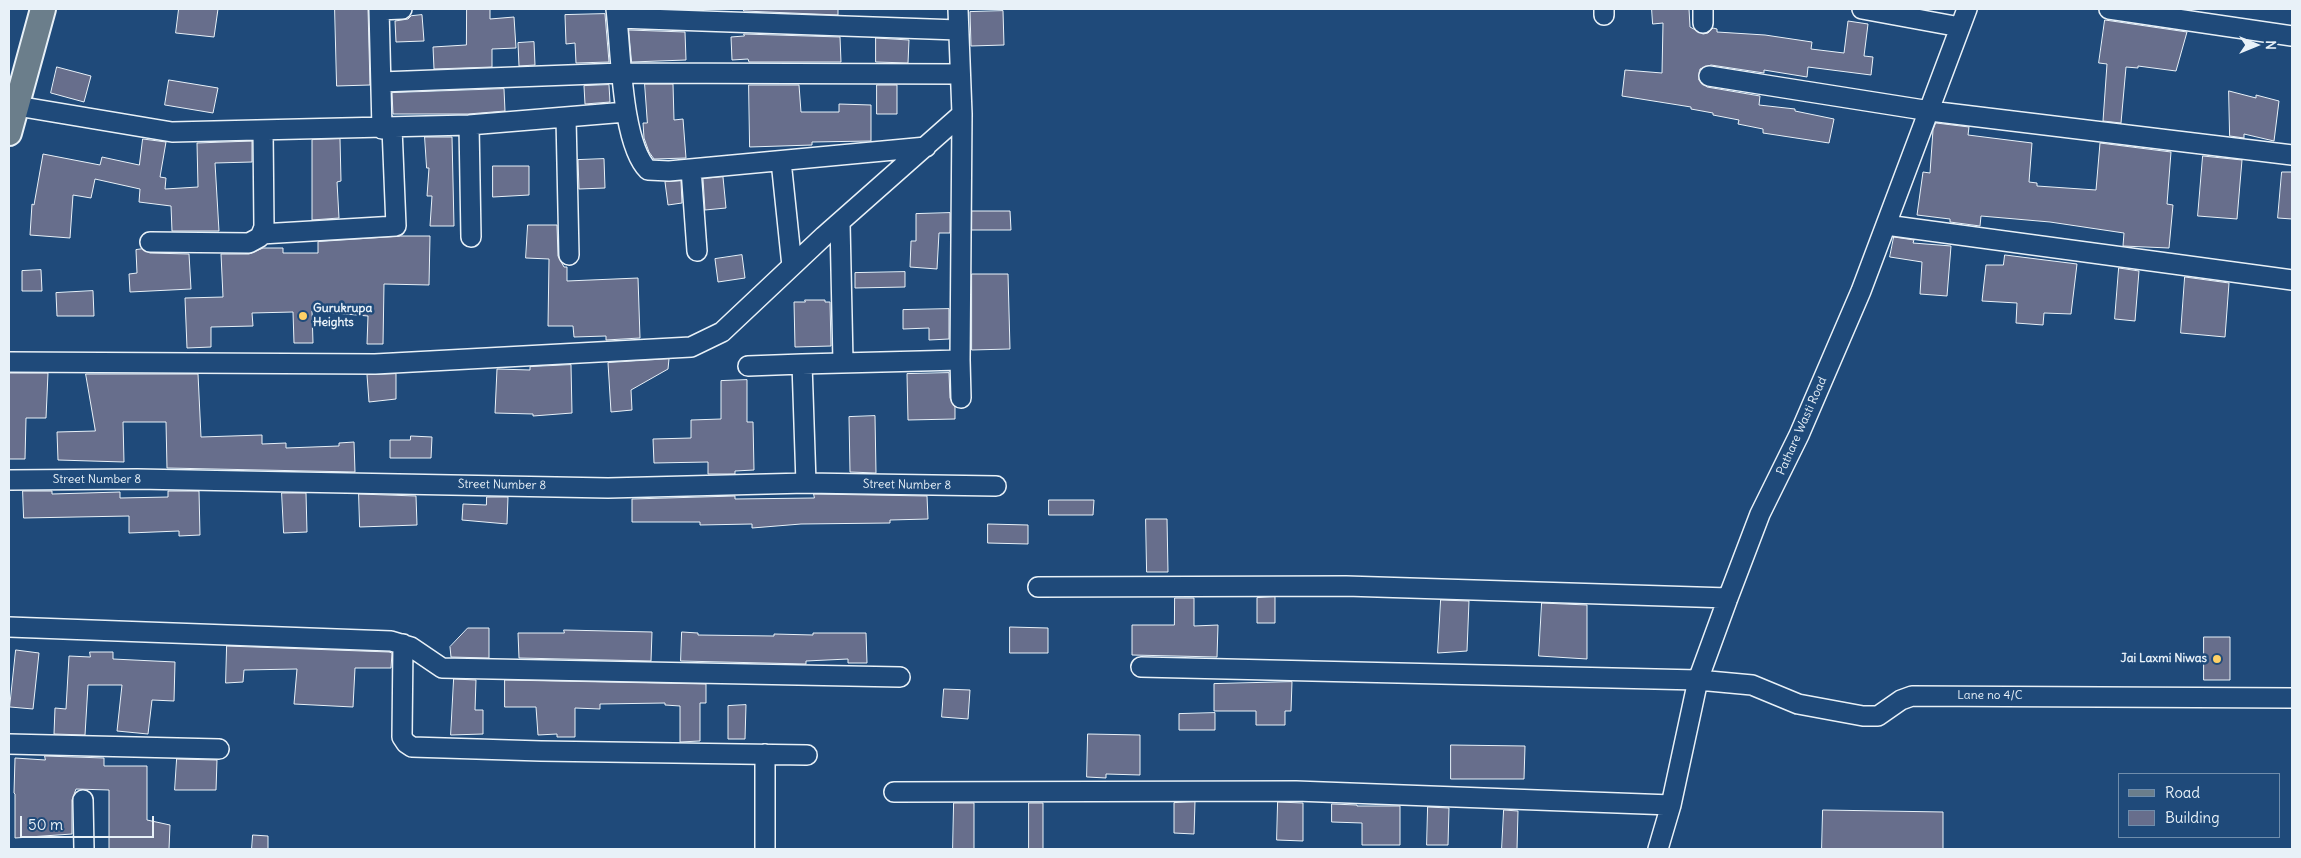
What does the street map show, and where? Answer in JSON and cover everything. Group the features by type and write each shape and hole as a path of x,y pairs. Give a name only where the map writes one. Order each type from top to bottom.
{"main road":[{"path":"9,133 43,9"}],"street":[{"path":"261,234 396,226 381,82 379,9 402,9"},
{"path":"958,9 962,114 961,398"},
{"path":"1862,9 1960,27"},
{"name":"Pathare Wasti Road","path":"1658,849 1671,805 1698,680 1728,598 1760,514 1799,435 1861,292 1967,9"},
{"path":"2109,9 2292,36"},
{"path":"926,147 656,172 648,170 640,162 626,112 616,13 958,30"},
{"path":"381,82 622,73 960,74"},
{"path":"1709,76 1930,111 2292,155"},
{"path":"17,106 172,132 387,129 469,125 626,112"},
{"path":"9,362 375,364 691,346 722,332 792,266 962,114"},
{"path":"566,118 569,255"},
{"path":"469,125 471,237"},
{"path":"150,242 249,243 260,237 264,227 263,131"},
{"path":"781,161 792,266"},
{"path":"692,169 697,251"},
{"path":"840,223 843,362"},
{"path":"1886,224 2292,280"},
{"path":"748,366 960,360"},
{"path":"802,364 806,483"},
{"name":"Street Number 8","path":"9,480 137,479 608,488 806,483 996,486"},
{"path":"1038,587 1346,586 1728,598"},
{"path":"9,627 391,642 404,644 442,668 900,677"},
{"path":"404,644 402,737 412,747 807,755"},
{"name":"Lane no 4/C","path":"1141,667 1698,680 1752,685 1798,704 1863,716 1878,716 1901,700 1912,696 2292,698"},
{"path":"9,744 220,749"},
{"path":"765,754 765,849"},
{"path":"894,792 1296,791 1671,805"},
{"path":"84,800 84,849"}],"building":[{"path":"179,9 218,9 214,37 176,33"},
{"path":"335,9 368,9 370,85 337,86"},
{"path":"467,9 490,9 490,19 514,17 516,48 492,49 492,67 434,69 433,47 466,45"},
{"path":"744,9 838,9 838,15 744,11"},
{"path":"1652,9 1689,9 1690,27 1703,34 1708,33 1713,28 1717,29 1717,32 1765,35 1812,42 1811,49 1844,53 1848,21 1868,24 1864,56 1873,57 1871,75 1808,67 1807,77 1764,70 1764,73 1711,65 1700,69 1699,80 1707,87 1760,96 1759,105 1795,109 1795,111 1834,119 1829,143 1763,133 1763,129 1738,124 1739,120 1713,115 1713,113 1691,109 1691,107 1622,96 1625,70 1662,73 1663,23 1653,24"},
{"path":"1003,11 1004,45 971,46 970,12"},
{"path":"605,14 609,62 576,63 575,43 566,44 565,15"},
{"path":"422,15 424,41 396,42 395,21"},
{"path":"2105,20 2187,32 2176,71 2138,66 2138,68 2126,67 2121,123 2103,121 2107,64 2099,63"},
{"path":"629,30 685,32 686,60 632,62"},
{"path":"744,34 840,37 841,62 749,62 748,59 732,60 731,37 744,36"},
{"path":"876,38 909,40 908,63 876,62"},
{"path":"534,42 535,65 519,66 518,43"},
{"path":"57,67 91,76 84,102 51,93"},
{"path":"169,80 218,88 213,113 165,105"},
{"path":"645,84 673,84 674,120 683,119 686,158 654,159 649,152 644,138 643,123 647,123"},
{"path":"609,85 610,102 585,104 584,86"},
{"path":"749,85 799,85 801,112 839,112 839,104 871,105 871,141 812,142 812,145 750,147"},
{"path":"877,85 897,85 897,114 877,114"},
{"path":"504,89 505,111 468,114 393,114 392,93"},
{"path":"2229,91 2256,98 2256,95 2279,101 2274,141 2244,134 2244,138 2230,136"},
{"path":"1936,123 1969,127 1968,135 2032,143 2029,182 2037,183 2037,186 2096,190 2100,143 2171,152 2167,204 2173,205 2169,248 2123,246 2124,233 2050,222 1981,216 1980,226 1950,222 1950,219 1917,215 1923,172 1930,173 1933,130"},
{"path":"425,137 452,137 454,226 430,226 432,196 427,196 429,168 427,168"},
{"path":"143,139 166,142 160,177 166,178 165,189 198,187 197,143 252,141 252,162 215,163 219,231 172,231 171,206 139,202 140,189 95,179 91,198 73,195 70,238 30,235 32,204 34,205 43,154 100,165 102,157 139,165"},
{"path":"340,139 341,181 337,182 339,218 312,220 312,140"},
{"path":"2203,156 2242,160 2237,219 2198,216"},
{"path":"604,159 605,188 579,189 578,160"},
{"path":"493,166 529,166 529,195 493,197"},
{"path":"2282,172 2292,172 2292,219 2278,218"},
{"path":"723,177 726,208 705,210 703,179"},
{"path":"681,181 682,203 668,205 665,182"},
{"path":"972,211 1010,211 1011,230 972,230"},
{"path":"950,213 950,233 939,233 937,269 910,267 911,241 916,241 916,214"},
{"path":"528,225 557,225 558,256 564,267 567,267 567,281 638,278 640,338 606,340 606,336 574,337 573,326 548,326 549,259 526,258"},
{"path":"401,236 430,236 429,285 384,284 383,344 367,344 368,316 312,311 313,343 294,343 293,312 252,313 253,326 211,327 211,347 187,348 185,298 223,297 221,254 249,254 263,248 283,248 283,253 318,253 318,242"},
{"path":"1894,237 1914,240 1913,243 1951,246 1947,296 1920,294 1922,262 1890,257"},
{"path":"142,249 150,253 189,254 191,289 130,292 129,274 137,273 136,250"},
{"path":"742,255 745,278 718,282 715,259"},
{"path":"2005,255 2077,264 2071,314 2044,313 2043,325 2016,323 2017,303 1982,301 1986,265 2003,265"},
{"path":"2119,268 2139,271 2135,321 2115,319"},
{"path":"41,270 42,291 22,291 22,271"},
{"path":"905,272 905,287 855,288 855,273"},
{"path":"972,274 1008,274 1010,349 972,350"},
{"path":"2185,277 2229,283 2225,337 2181,333"},
{"path":"93,291 94,316 57,316 56,293"},
{"path":"805,300 825,300 825,302 830,302 831,346 795,347 794,302 805,302"},
{"path":"949,309 949,339 929,340 929,328 903,329 903,310"},
{"path":"669,359 668,369 631,390 632,410 611,412 608,363"},
{"path":"571,365 572,413 533,416 533,414 495,413 497,369 530,370 530,367"},
{"path":"9,373 48,373 46,418 26,418 25,459 9,459"},
{"path":"949,373 950,398 955,407 955,419 908,420 907,374"},
{"path":"86,374 198,374 201,437 262,435 262,444 286,443 286,448 339,446 339,443 354,442 355,472 167,468 166,422 123,422 124,462 58,460 57,432 95,431"},
{"path":"396,374 396,399 369,402 367,375"},
{"path":"747,380 747,422 753,422 754,470 735,471 735,474 708,474 708,462 654,463 653,439 691,438 691,420 721,419 721,381"},
{"path":"875,416 876,473 850,472 849,417"},
{"path":"411,436 432,437 431,458 390,458 390,440 410,440"},
{"path":"23,491 52,491 52,494 120,492 120,498 168,497 168,491 199,491 200,535 179,536 179,531 129,533 129,516 24,518"},
{"path":"282,493 306,493 307,532 284,533"},
{"path":"359,494 416,496 417,525 360,527"},
{"path":"814,494 927,496 928,519 890,520 890,523 801,524 752,528 752,524 700,525 700,522 632,522 632,499 735,496 735,499 814,498"},
{"path":"487,497 508,497 507,524 462,520 463,504 486,505"},
{"path":"1049,500 1094,500 1093,515 1049,515"},
{"path":"1146,519 1167,519 1168,572 1147,572"},
{"path":"988,524 1028,525 1028,544 988,543"},
{"path":"1275,597 1275,623 1257,623 1257,598"},
{"path":"1175,598 1194,598 1194,626 1218,625 1217,657 1132,655 1132,625 1174,625"},
{"path":"1441,600 1469,601 1467,651 1438,653"},
{"path":"1542,603 1587,605 1587,659 1539,656"},
{"path":"1010,627 1048,628 1048,653 1010,653"},
{"path":"468,628 489,628 489,658 451,657 450,647"},
{"path":"564,630 652,632 651,661 519,658 518,633 564,633"},
{"path":"682,632 698,633 698,635 774,636 774,634 866,633 867,663 848,663 848,659 806,661 806,664 681,661"},
{"name":"Jai Laxmi Niwas","path":"2204,637 2230,637 2230,680 2204,680"},
{"path":"227,646 389,652 392,653 391,668 355,668 353,707 294,704 297,669 244,670 243,682 226,683"},
{"path":"16,650 39,653 33,709 10,707"},
{"path":"90,652 113,652 113,659 175,662 174,701 152,700 148,734 117,731 122,685 88,685 85,735 54,734 55,708 66,709 69,656 90,657"},
{"path":"454,679 476,680 475,710 483,710 483,734 451,735"},
{"path":"505,680 706,684 706,703 700,703 700,741 680,742 680,706 665,705 665,703 600,704 600,709 575,708 575,737 557,737 557,734 538,735 536,707 505,707"},
{"path":"1292,682 1291,711 1285,711 1285,725 1256,725 1256,711 1214,711 1214,684"},
{"path":"944,689 970,690 968,719 942,717"},
{"path":"746,705 745,739 728,739 728,706"},
{"path":"1215,713 1215,730 1179,730 1179,714"},
{"path":"1088,734 1140,735 1140,775 1106,774 1106,778 1087,777"},
{"path":"1451,745 1525,746 1524,779 1451,779"},
{"path":"45,756 104,758 104,766 147,766 147,820 170,825 169,849 109,849 109,790 76,789 72,800 72,834 15,838 15,758 45,760"},
{"path":"177,759 217,760 216,790 175,790"},
{"path":"1195,802 1194,834 1174,833 1174,803"},
{"path":"1278,802 1303,803 1303,841 1277,840"},
{"path":"954,803 974,803 974,849 953,849"},
{"path":"1029,803 1043,803 1043,849 1029,849"},
{"path":"1332,804 1400,806 1400,845 1362,845 1362,823 1332,822"},
{"path":"1428,807 1449,808 1448,845 1427,845"},
{"path":"1504,810 1518,811 1517,849 1502,849"},
{"path":"1823,810 1943,812 1943,849 1822,849"},
{"path":"253,835 268,836 268,849 252,849"}],"place":[{"name":"Gurukrupa Heights","path":"303,316"},
{"name":"Jai Laxmi Niwas","path":"2217,659"}]}
